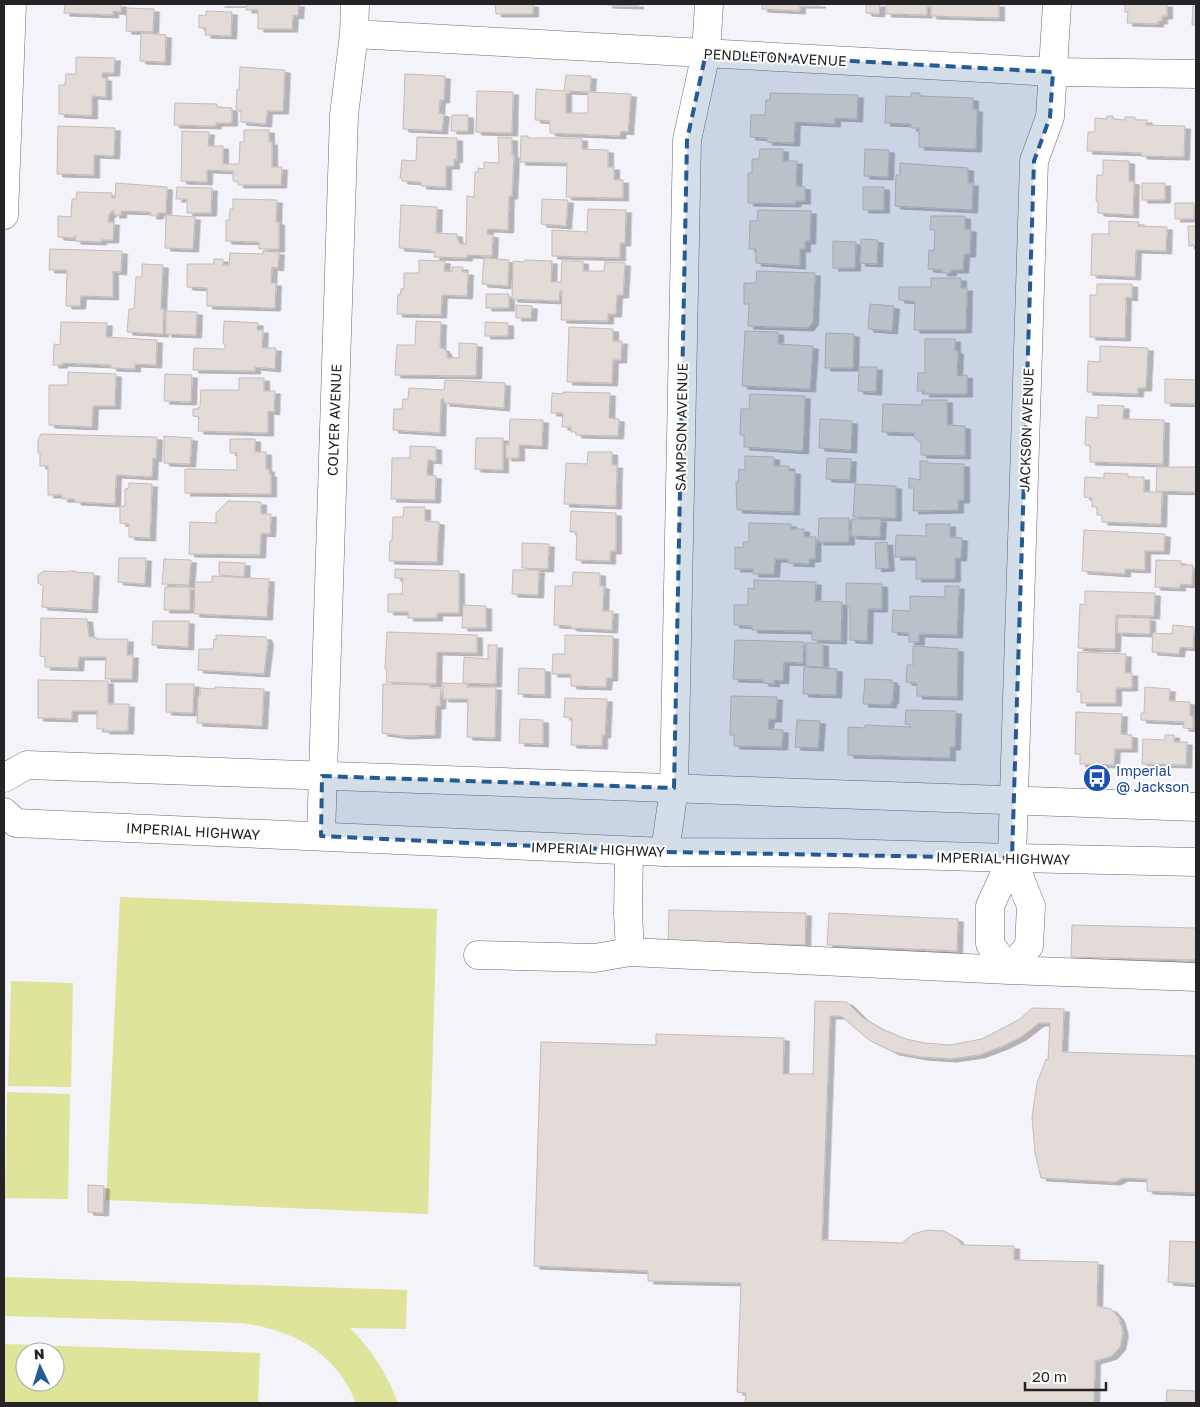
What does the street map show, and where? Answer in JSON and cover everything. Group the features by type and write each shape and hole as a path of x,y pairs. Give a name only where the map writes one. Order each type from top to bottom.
{"street":[{"path":"4,215 12,4"},
{"name":"COLYER AVENUE","path":"321,836 344,115 356,4"},
{"name":"SAMPSON AVENUE","path":"665,852 674,788 687,140 706,53 709,4"},
{"name":"JACKSON AVENUE","path":"1012,858 1034,162 1050,117 1057,4"},
{"name":"PENDLETON AVENUE","path":"354,34 1053,72 1196,74"},
{"path":"4,778 27,765 1196,807"},
{"name":"IMPERIAL HIGHWAY","path":"4,812 16,823 665,852 839,853 1196,862"},
{"path":"629,850 628,913 630,952"},
{"path":"1009,970 990,944 990,906 1012,858"},
{"path":"1009,970 1029,946 1031,906 1012,858"},
{"path":"478,955 595,958 630,952 1196,977"}],"highlighted area":[{"path":"706,53 1053,72 1050,117 1034,161 1012,858 665,852 321,836 322,776 674,788 687,140"}],"green space":[{"path":"120,897 437,909 428,1214 106,1200"},
{"path":"11,981 73,983 71,1087 8,1086"},
{"path":"7,1092 70,1094 68,1199 5,1198"},
{"path":"4,1277 407,1290 406,1329 350,1328 378,1363 398,1403 356,1403 348,1385 325,1357 295,1338 260,1326 241,1323 4,1316"},
{"path":"4,1344 15,1344 15,1392 65,1392 65,1346 260,1353 258,1403 4,1403"}],"building":[{"path":"65,4 121,4 121,12 113,11 113,15 64,13"},
{"path":"247,4 299,4 298,16 293,15 292,29 258,29 258,10 246,10"},
{"path":"495,4 533,4 533,14 496,14"},
{"path":"638,4 638,6 607,5"},
{"path":"762,4 820,5 800,5 800,11 762,9"},
{"path":"866,4 880,4 879,14 866,13"},
{"path":"886,4 927,4 927,15 886,14"},
{"path":"929,4 999,4 999,18 931,16 931,6 929,7"},
{"path":"1125,4 1167,4 1167,16 1162,16 1162,21 1158,21 1158,24 1127,23 1128,12 1125,12"},
{"path":"1193,4 1196,4 1196,25 1192,25"},
{"path":"127,8 154,9 153,32 126,31"},
{"path":"206,11 232,12 231,36 205,35 206,28 199,28 199,15 206,16"},
{"path":"141,33 166,35 165,62 140,61"},
{"path":"76,57 115,58 114,73 102,73 102,78 106,78 106,97 92,96 92,116 59,114 59,85 65,85 66,74 76,74"},
{"path":"240,67 285,70 283,111 267,111 266,124 241,122 241,111 236,111"},
{"path":"405,74 445,76 444,100 440,100 439,113 444,114 442,131 403,129"},
{"path":"566,75 591,76 590,92 631,94 628,132 621,131 620,136 550,133 550,121 535,120 536,89 564,91","holes":["566,91 588,92 588,113 566,113"]},
{"path":"477,91 513,92 512,133 476,132"},
{"path":"770,93 858,95 857,119 835,118 835,124 795,122 794,143 767,142 767,138 750,137 751,115 765,115 766,100 770,100"},
{"path":"911,93 920,93 920,96 973,98 973,109 977,109 976,149 919,147 919,128 911,128 911,124 885,123 886,96 911,97"},
{"path":"175,103 217,104 217,107 232,108 232,123 216,123 216,126 174,125"},
{"path":"452,115 468,115 468,131 451,131"},
{"path":"1107,116 1113,116 1113,119 1125,120 1125,117 1135,117 1135,120 1147,120 1146,125 1185,126 1184,157 1141,156 1142,153 1087,151 1088,132 1095,132 1095,118 1107,119"},
{"path":"58,126 115,128 114,156 94,155 94,175 57,174"},
{"path":"244,130 269,130 269,142 272,142 272,167 282,167 281,185 238,185 238,182 233,181 233,171 207,170 207,182 181,181 182,131 209,132 208,146 223,146 223,164 239,164 240,142 244,142"},
{"path":"521,136 528,136 528,138 582,138 582,149 608,150 608,167 614,167 614,180 623,180 623,198 566,197 567,163 520,162"},
{"path":"417,137 457,138 457,160 454,159 454,166 446,166 446,187 421,186 421,182 402,181 402,178 400,178 402,160 416,161"},
{"path":"498,137 512,138 512,155 514,155 512,196 509,196 508,230 488,229 487,234 493,235 492,256 467,255 467,258 434,257 435,252 431,250 399,248 401,205 437,207 436,233 457,234 460,244 466,244 467,196 474,197 475,172 478,172 478,168 484,169 484,162 499,163"},
{"path":"760,149 783,149 783,161 797,161 796,186 805,187 805,201 796,201 795,204 748,203 748,173 752,173 752,159 759,159"},
{"path":"865,149 889,150 888,177 864,176"},
{"path":"1103,160 1129,161 1129,181 1134,182 1133,215 1098,213 1098,201 1096,201 1097,175 1103,175"},
{"path":"900,163 968,168 968,183 973,183 972,210 895,206 896,175 900,175"},
{"path":"116,183 167,187 166,213 158,213 158,216 151,216 151,212 121,211 121,215 114,215 114,211 111,211 108,222 114,222 113,240 101,240 101,242 75,241 76,235 74,238 58,237 58,216 71,217 72,199 76,199 77,192 112,193 112,198 115,198"},
{"path":"1142,183 1165,183 1165,200 1142,200"},
{"path":"177,187 212,188 211,213 187,213 187,199 176,199"},
{"path":"863,187 884,187 884,210 863,210"},
{"path":"233,199 277,200 276,222 279,222 279,249 259,249 259,242 226,241 226,220 229,220 230,209 233,209"},
{"path":"542,199 568,200 566,226 541,224"},
{"path":"1175,203 1194,203 1194,219 1175,219"},
{"path":"588,209 626,210 625,243 620,243 620,258 552,256 552,230 587,232"},
{"path":"758,210 811,211 810,241 805,241 805,249 800,249 800,266 756,263 756,249 749,249 750,221 757,221"},
{"path":"166,215 195,217 193,249 165,248"},
{"path":"931,216 965,216 965,229 971,229 970,254 964,254 963,270 951,270 951,273 942,273 942,270 928,269 929,250 934,251 935,230 930,230"},
{"path":"1109,221 1139,222 1138,226 1167,227 1166,251 1136,250 1135,277 1091,275 1092,234 1109,234"},
{"path":"1188,226 1196,226 1196,245 1189,246"},
{"path":"861,239 878,240 877,264 860,263"},
{"path":"833,241 856,242 855,268 833,268"},
{"path":"50,249 122,251 121,272 113,271 113,297 81,296 80,306 66,306 67,270 49,270"},
{"path":"263,251 279,252 278,268 272,267 271,283 276,283 275,308 207,306 207,288 187,287 187,264 214,264 214,259 223,259 223,265 229,265 230,253 263,254"},
{"path":"484,258 509,260 508,286 482,284"},
{"path":"419,260 445,261 444,271 452,272 452,267 463,267 462,272 468,272 467,296 442,295 441,315 397,314 398,294 400,295 401,289 404,288 404,273 419,273"},
{"path":"525,260 552,261 551,282 561,282 562,261 583,261 583,271 604,271 605,262 625,263 623,295 617,295 616,314 608,314 608,321 561,320 562,291 560,291 559,301 512,299 513,261 524,262"},
{"path":"142,264 163,265 161,309 164,309 163,334 127,332 129,309 134,309 136,277 142,277"},
{"path":"757,271 815,273 813,322 808,328 748,326 749,304 744,304 744,283 756,283"},
{"path":"931,278 961,278 961,288 967,288 966,330 914,330 915,301 899,300 899,287 931,287"},
{"path":"1097,284 1132,284 1132,298 1126,297 1125,338 1090,337 1090,295 1097,295"},
{"path":"486,294 509,294 509,308 486,308"},
{"path":"870,304 894,306 892,331 868,329"},
{"path":"516,305 532,306 531,318 516,318"},
{"path":"166,311 197,312 196,335 166,334"},
{"path":"224,321 258,323 257,330 263,330 262,348 276,348 275,369 255,367 255,371 193,370 194,348 225,349 225,344 223,344"},
{"path":"416,321 441,322 440,348 443,348 447,353 447,358 459,358 459,343 477,344 476,376 395,375 397,345 415,345"},
{"path":"61,322 107,323 106,337 157,340 156,365 135,364 135,369 111,368 111,365 62,363 62,365 53,365 54,344 60,345"},
{"path":"485,322 508,323 508,336 485,336"},
{"path":"569,327 613,329 613,341 622,341 621,360 613,360 612,383 567,382"},
{"path":"745,331 778,332 778,344 813,346 810,389 742,386"},
{"path":"826,333 854,334 853,368 825,368"},
{"path":"925,339 955,339 955,351 958,351 957,376 967,375 967,394 924,394 924,391 917,391 918,373 925,373"},
{"path":"1100,346 1148,348 1146,388 1138,388 1138,394 1087,392 1088,361 1100,362"},
{"path":"859,367 877,367 876,392 858,391"},
{"path":"68,372 116,374 115,406 93,406 92,427 49,425 49,385 68,385"},
{"path":"165,374 192,375 191,402 164,401"},
{"path":"239,378 264,378 264,391 275,391 274,412 268,411 268,433 198,431 199,417 193,416 193,409 199,409 198,407 200,407 201,390 239,390"},
{"path":"1165,379 1196,380 1196,404 1165,403"},
{"path":"445,380 505,383 504,408 444,403 444,399 441,399 440,433 393,430 394,409 402,409 403,399 408,399 409,388 444,390"},
{"path":"563,392 610,393 609,418 619,419 618,436 576,435 576,432 571,432 571,427 562,427 563,413 551,413 552,393 563,394"},
{"path":"750,394 805,396 803,451 744,447 744,435 740,435 741,409 749,409"},
{"path":"922,400 947,400 947,425 965,426 965,456 921,455 921,442 914,437 914,433 882,432 883,404 922,405"},
{"path":"1098,405 1124,406 1123,419 1164,420 1163,464 1090,462 1090,446 1085,445 1086,417 1098,418"},
{"path":"510,419 543,420 542,446 519,445 519,458 506,458 506,444 509,445"},
{"path":"820,419 852,421 851,450 819,448"},
{"path":"41,434 157,437 156,459 153,458 152,477 116,475 115,504 76,502 74,499 62,499 62,495 48,495 48,466 40,466 40,453 38,453 38,440"},
{"path":"164,436 192,438 190,464 164,463"},
{"path":"476,438 503,438 503,470 475,469"},
{"path":"230,439 255,439 255,452 266,452 266,469 269,469 269,474 271,474 271,494 185,493 185,469 237,470 237,453 230,453"},
{"path":"410,446 436,447 436,461 428,460 427,475 436,476 435,500 391,499 392,458 410,458"},
{"path":"588,452 612,452 612,465 617,465 616,506 564,504 566,463 587,464"},
{"path":"745,456 774,457 774,466 789,466 789,471 795,471 794,512 737,510 736,482 738,482 739,469 745,470"},
{"path":"827,458 851,459 850,480 826,479"},
{"path":"920,461 964,464 964,500 958,500 958,510 913,511 914,488 909,488 909,478 920,480"},
{"path":"1157,467 1196,467 1196,492 1156,491"},
{"path":"1104,473 1128,474 1128,477 1144,477 1144,492 1162,492 1161,524 1102,522 1102,515 1097,515 1097,507 1092,507 1092,498 1084,497 1085,477 1104,478"},
{"path":"129,483 152,484 150,538 129,537 129,524 120,523 120,506 125,506 125,489 129,488"},
{"path":"855,484 896,486 896,518 853,517"},
{"path":"228,501 261,502 261,514 271,514 270,534 261,533 260,555 189,554 190,522 216,523 216,513"},
{"path":"404,507 425,507 425,521 439,522 437,562 389,561 393,517 403,517"},
{"path":"571,511 616,513 616,551 610,551 610,561 576,560 577,532 570,532"},
{"path":"819,518 849,518 849,542 818,542"},
{"path":"852,519 881,519 880,537 851,536"},
{"path":"749,523 791,524 791,529 804,529 804,537 816,537 815,559 809,559 809,564 788,563 788,559 775,559 774,574 753,574 753,569 735,569 735,547 743,548 743,542 749,542"},
{"path":"926,524 950,524 950,537 962,538 961,558 955,558 955,579 916,579 916,557 895,557 896,535 926,536"},
{"path":"1084,530 1165,534 1164,551 1145,551 1145,570 1125,569 1125,574 1082,571"},
{"path":"887,542 889,568 876,569 875,543"},
{"path":"522,543 549,544 548,569 522,568"},
{"path":"119,558 146,558 145,584 118,582"},
{"path":"164,559 191,560 189,585 162,584"},
{"path":"1156,560 1181,561 1181,565 1193,565 1192,585 1180,584 1180,588 1155,587"},
{"path":"219,562 245,563 244,577 219,575"},
{"path":"395,569 459,571 459,613 437,613 437,618 408,618 408,612 388,612 388,594 402,594 403,578 395,578"},
{"path":"513,570 539,570 538,595 512,594"},
{"path":"44,571 94,573 92,610 42,607 43,586 38,583 38,575"},
{"path":"573,572 600,573 600,586 604,586 603,611 613,611 612,630 571,628 571,626 554,625 555,586 572,586"},
{"path":"212,576 269,579 267,617 194,614 195,582 212,582"},
{"path":"754,580 816,582 815,601 842,602 841,641 812,640 812,631 752,630 752,626 734,625 734,605 748,605 748,588 754,589"},
{"path":"846,583 882,584 882,609 868,609 867,641 850,640 850,606 846,606"},
{"path":"945,586 959,586 957,635 919,634 919,642 909,642 909,633 892,632 893,610 910,611 910,596 945,597"},
{"path":"165,587 190,587 190,610 164,610"},
{"path":"1085,591 1155,593 1154,616 1116,615 1115,649 1078,648 1080,604 1085,605"},
{"path":"463,605 486,606 486,628 462,628"},
{"path":"1118,617 1150,618 1150,634 1117,633"},
{"path":"41,618 87,619 89,637 96,637 96,639 128,639 127,655 133,655 132,679 105,679 106,657 79,657 78,668 45,667 45,657 40,656"},
{"path":"153,621 189,621 188,647 152,645"},
{"path":"1173,625 1194,627 1193,648 1180,647 1179,654 1152,652 1153,633 1172,634"},
{"path":"387,632 477,635 477,653 437,652 436,684 386,682"},
{"path":"216,635 266,637 268,642 264,674 198,670 199,649 213,649"},
{"path":"565,635 613,636 612,678 607,678 606,687 571,686 571,674 552,674 553,654 565,654"},
{"path":"735,640 804,642 803,663 784,662 783,681 774,680 774,684 763,683 763,680 733,679"},
{"path":"806,643 823,643 823,667 806,666"},
{"path":"488,645 497,645 496,684 463,683 464,657 488,659"},
{"path":"913,646 958,649 957,697 917,696 917,683 906,682 907,665 913,665"},
{"path":"1078,652 1126,654 1125,673 1132,673 1132,688 1116,688 1116,703 1081,703 1081,692 1077,692"},
{"path":"804,667 837,669 836,695 803,694"},
{"path":"519,668 545,669 545,695 518,694"},
{"path":"865,679 892,680 892,683 894,683 891,705 863,704"},
{"path":"38,680 108,681 108,704 129,704 128,731 104,731 104,729 97,729 97,711 72,711 72,719 38,718"},
{"path":"443,683 468,684 467,687 496,687 495,738 467,737 468,699 443,699"},
{"path":"166,684 194,684 193,713 166,712"},
{"path":"383,684 430,685 430,688 441,688 440,706 436,706 435,735 404,736 382,733"},
{"path":"215,687 264,689 262,726 197,723 200,688 215,689"},
{"path":"1145,687 1170,689 1169,701 1190,702 1190,716 1193,716 1193,729 1183,728 1184,722 1141,720 1141,713 1144,713"},
{"path":"731,696 777,697 776,719 769,719 768,729 783,730 782,747 734,746 734,735 730,735"},
{"path":"565,698 607,699 605,735 602,735 602,746 571,745 572,718 564,717"},
{"path":"906,710 956,711 955,747 950,747 950,758 848,755 848,727 865,728 865,725 911,727 905,724"},
{"path":"1076,712 1122,714 1121,734 1132,735 1132,749 1115,749 1114,765 1080,764 1080,754 1075,754"},
{"path":"520,719 543,720 543,744 519,743"},
{"path":"797,720 820,721 818,748 795,747"},
{"path":"1165,735 1174,735 1174,742 1187,742 1186,765 1142,764 1143,739 1165,740"},
{"path":"669,910 806,913 805,945 668,942"},
{"path":"829,913 958,919 957,951 827,945"},
{"path":"1072,925 1196,928 1196,960 1071,957"},
{"path":"815,1001 847,1002 863,1018 882,1029 906,1039 950,1045 982,1039 1020,1019 1032,1008 1064,1009 1062,1052 1196,1056 1196,1193 1147,1191 1147,1179 1123,1178 1115,1182 1041,1178 1035,1153 1032,1117 1037,1083 1046,1059 1048,1060 1050,1023 1039,1023 1021,1037 979,1055 951,1059 921,1057 894,1052 869,1040 841,1016 830,1016 822,1240 902,1243 913,1234 927,1230 944,1231 956,1238 962,1245 1014,1246 1014,1260 1098,1262 1097,1306 1111,1309 1119,1318 1123,1333 1120,1347 1112,1356 1095,1361 1094,1403 745,1403 746,1393 737,1392 741,1283 648,1281 648,1271 534,1266 541,1042 656,1045 656,1034 784,1038 783,1074 813,1074"},
{"path":"88,1185 104,1186 103,1213 88,1212"},
{"path":"1170,1241 1196,1242 1196,1284 1168,1282"},
{"path":"1167,1390 1196,1391 1196,1403 1166,1403"}],"place":[{"name":"Imperial @ Jackson","path":"1097,778"}]}
